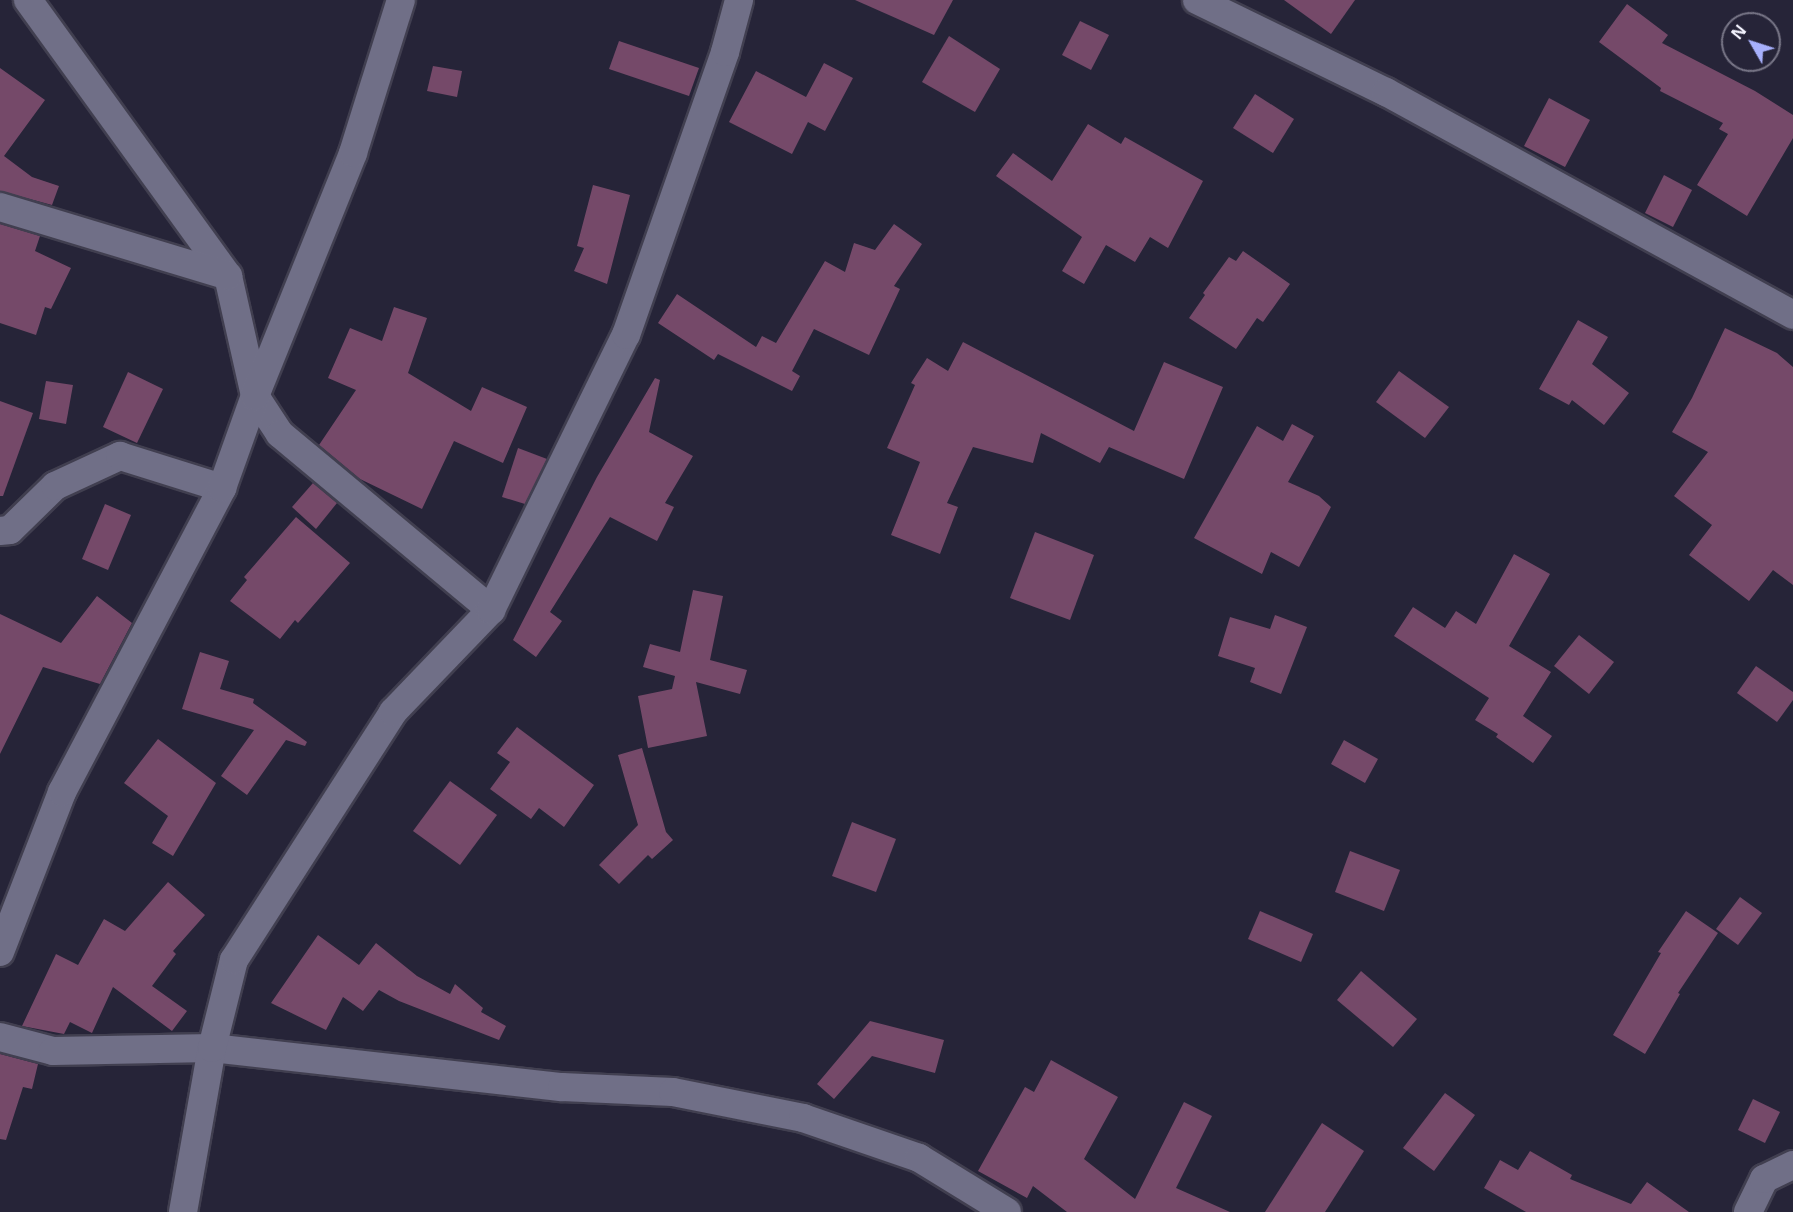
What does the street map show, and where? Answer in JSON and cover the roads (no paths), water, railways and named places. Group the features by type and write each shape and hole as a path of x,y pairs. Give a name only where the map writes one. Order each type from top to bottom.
{"street":[{"path":"28,0 228,276 255,396 280,434 490,610"},
{"path":"0,952 63,792 222,488 255,396 353,153 401,0"},
{"path":"183,1212 212,1048 234,960 393,712 490,610 626,334 724,52 739,0"},
{"path":"1197,0 1386,92 1793,315"},
{"path":"0,207 228,276"},
{"path":"0,531 10,530 55,486 120,456 222,488"},
{"path":"0,1036 53,1052 212,1048 562,1087 673,1092 792,1116 919,1158 1007,1212"},
{"path":"1748,1212 1764,1179 1793,1165"}]}
